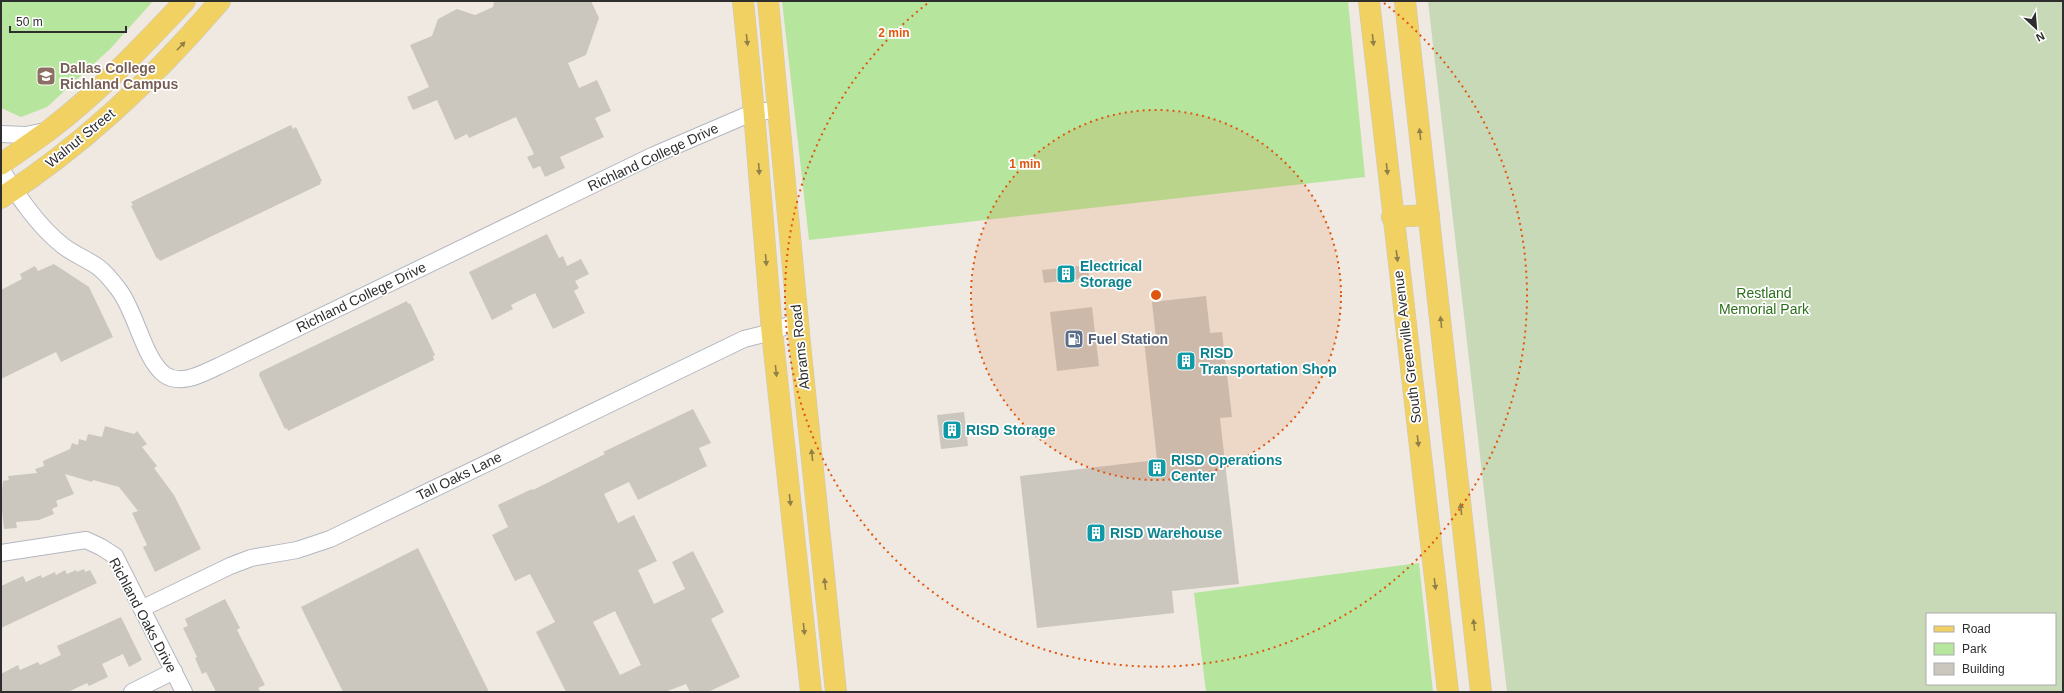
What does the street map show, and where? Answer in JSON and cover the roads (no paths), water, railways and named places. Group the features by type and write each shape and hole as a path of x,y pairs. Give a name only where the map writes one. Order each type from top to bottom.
{"main road":[{"name":"Walnut Street","path":"1,164 48,130 122,66 185,1"},
{"name":"Walnut Street","path":"8,194 73,145 138,91 186,41 220,1"},
{"name":"Abrams Road","path":"743,1 754,112 772,332 811,692"},
{"name":"Abrams Road","path":"768,1 800,344 836,692"},
{"name":"South Greenville Avenue","path":"1369,1 1392,217 1448,692"},
{"path":"1405,1 1481,692"},
{"path":"1392,217 1429,215"},
{"path":"1431,551 1465,548"}],"street":[{"name":"Richland College Drive","path":"1,169 8,194 63,246 100,268 120,291 133,314 156,365 166,375 183,380 219,366 654,155 754,112 779,110"},
{"path":"1,134 26,135 48,130"},
{"name":"Tall Oaks Lane","path":"143,608 230,566 251,558 297,550 330,539 744,340 772,332 798,320"},
{"path":"772,332 800,344"},
{"name":"Richland Oaks Drive","path":"1,553 86,540 115,556 143,608 184,692"},
{"path":"132,692 174,671"}],"place":[{"name":"Dallas College Richland Campus","path":"46,76"},
{"name":"Electrical Storage","path":"1066,274"},
{"name":"Fuel Station","path":"1074,339"},
{"name":"RISD Transportation Shop","path":"1186,361"},
{"name":"RISD Storage","path":"952,430"},
{"name":"RISD Operations Center","path":"1157,468"},
{"name":"RISD Warehouse","path":"1096,533"}],"park label":[{"name":"Restland Memorial Park","path":"1764,302"}]}
